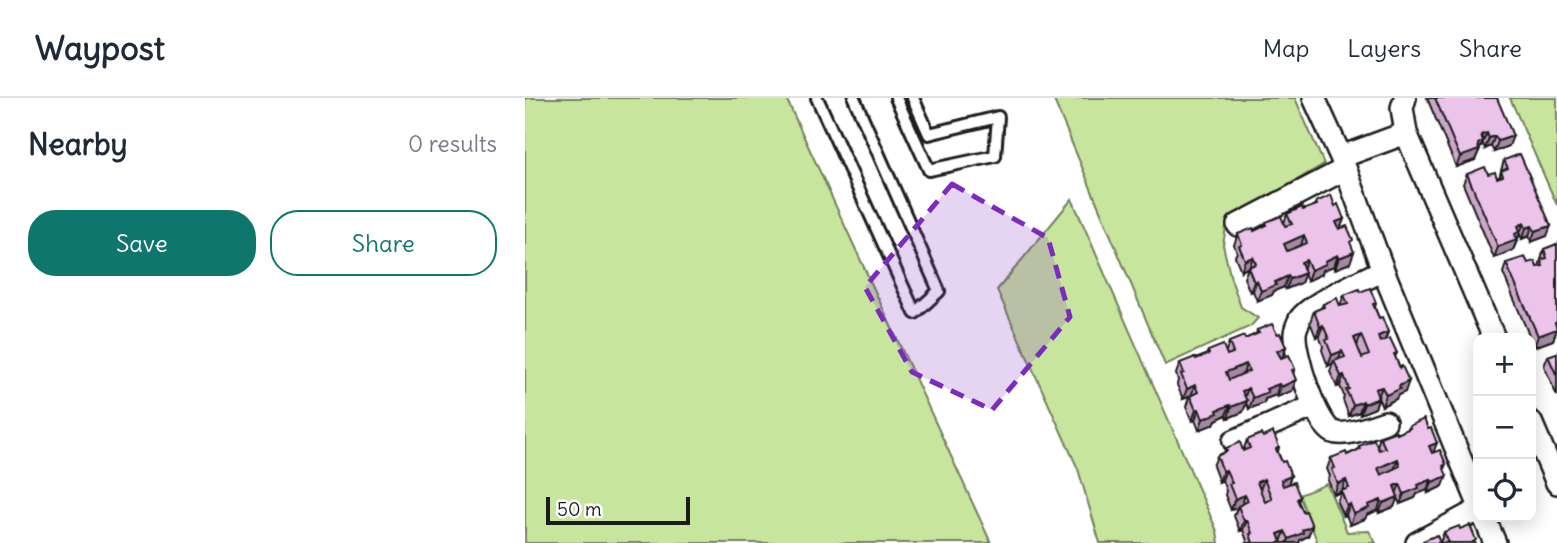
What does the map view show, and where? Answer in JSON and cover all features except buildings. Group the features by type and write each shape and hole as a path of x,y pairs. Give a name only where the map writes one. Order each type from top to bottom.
{"street":[{"path":"1314,98 1343,163 1383,270 1473,490"},
{"path":"1405,98 1402,108 1406,133 1493,333"},
{"path":"1238,225 1343,163 1406,133"},
{"path":"1383,270 1311,307 1301,318 1295,331 1296,353 1314,406 1326,427 1335,433 1348,432 1385,422"},
{"path":"1234,441 1314,406"},
{"path":"1536,434 1557,483"},
{"path":"1417,543 1473,513"},
{"path":"1486,522 1495,543"}],"lane":[{"path":"817,98 915,313 939,291 854,98"},
{"path":"896,98 929,170 995,156 998,117 929,134 913,98"}],"highlighted area":[{"path":"952,184 1048,238 1070,317 992,410 912,372 865,287"}],"green space":[{"path":"525,98 786,98 991,543 525,543"},
{"path":"1053,98 1295,98 1324,164 1227,221 1223,245 1241,307 1258,318 1251,326 1165,365"},
{"path":"1510,98 1557,98 1557,205"},
{"path":"1072,199 1217,531 1219,543 1100,543 1078,469 997,290"},
{"path":"1327,484 1347,532 1369,531 1376,543 1315,543 1317,541 1299,495"}]}
